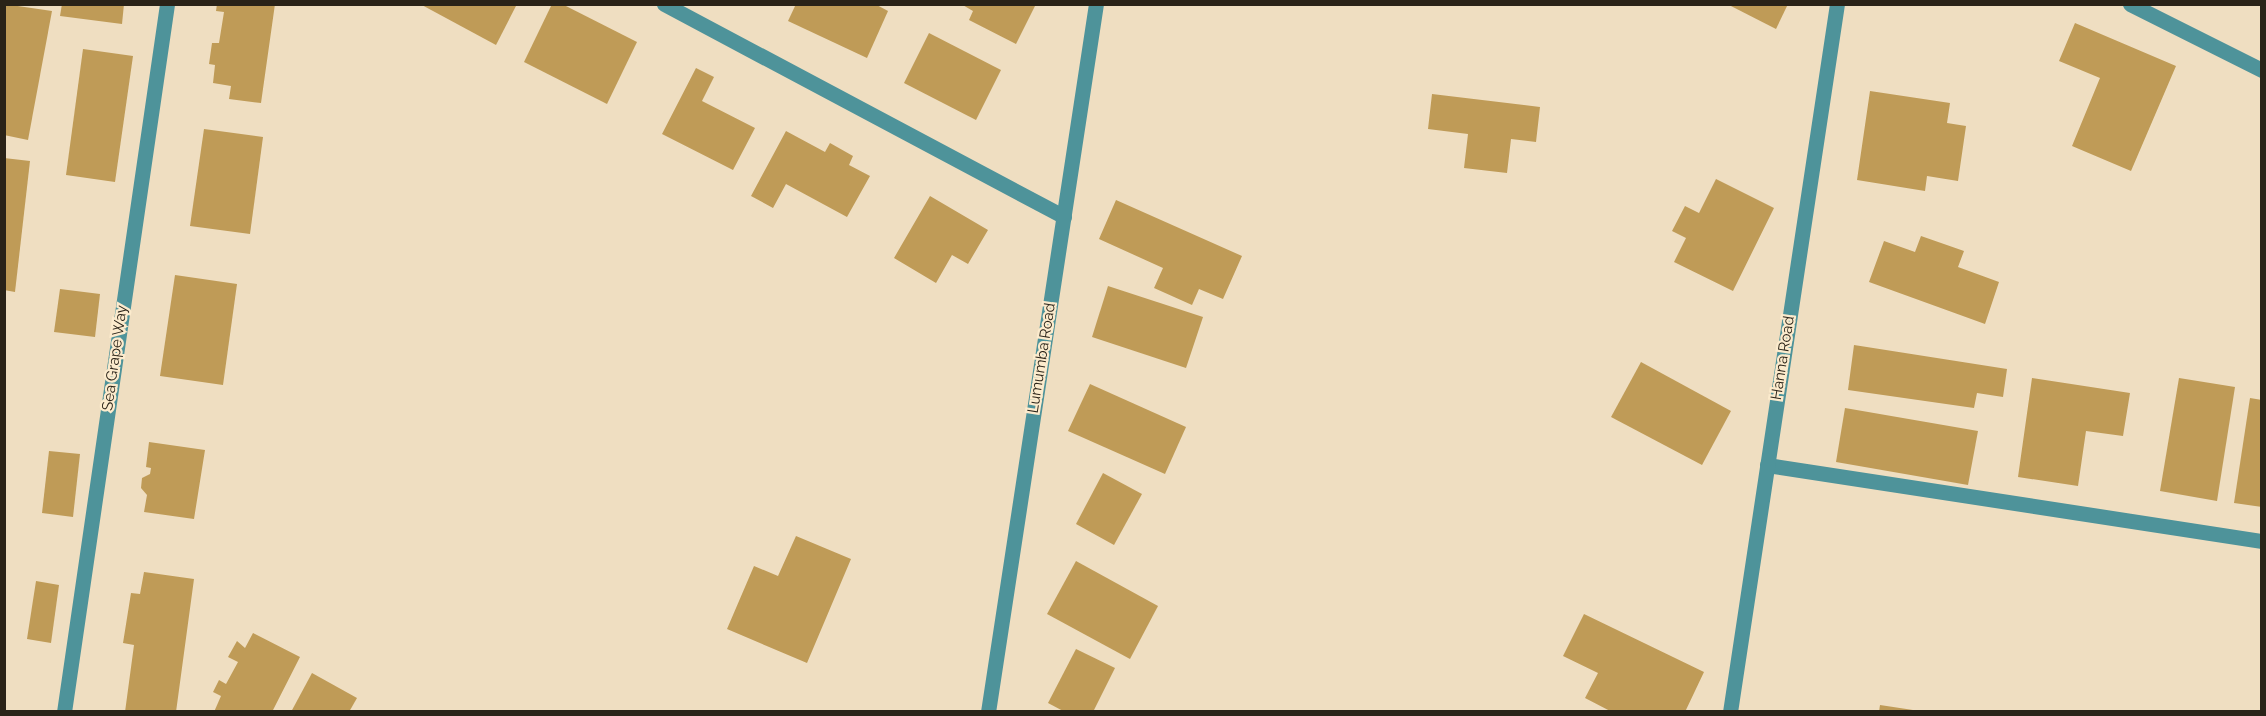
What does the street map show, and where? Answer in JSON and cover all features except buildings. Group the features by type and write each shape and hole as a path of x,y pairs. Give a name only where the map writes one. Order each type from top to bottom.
{"street":[{"name":"Sea Grape Way","path":"64,711 166,4"},
{"path":"664,4 1064,217"},
{"name":"Lumumba Road","path":"988,711 1096,4"},
{"name":"Hanna Road","path":"1730,711 1837,4"},
{"path":"2130,4 2262,70"},
{"path":"1767,465 2262,541"}]}
